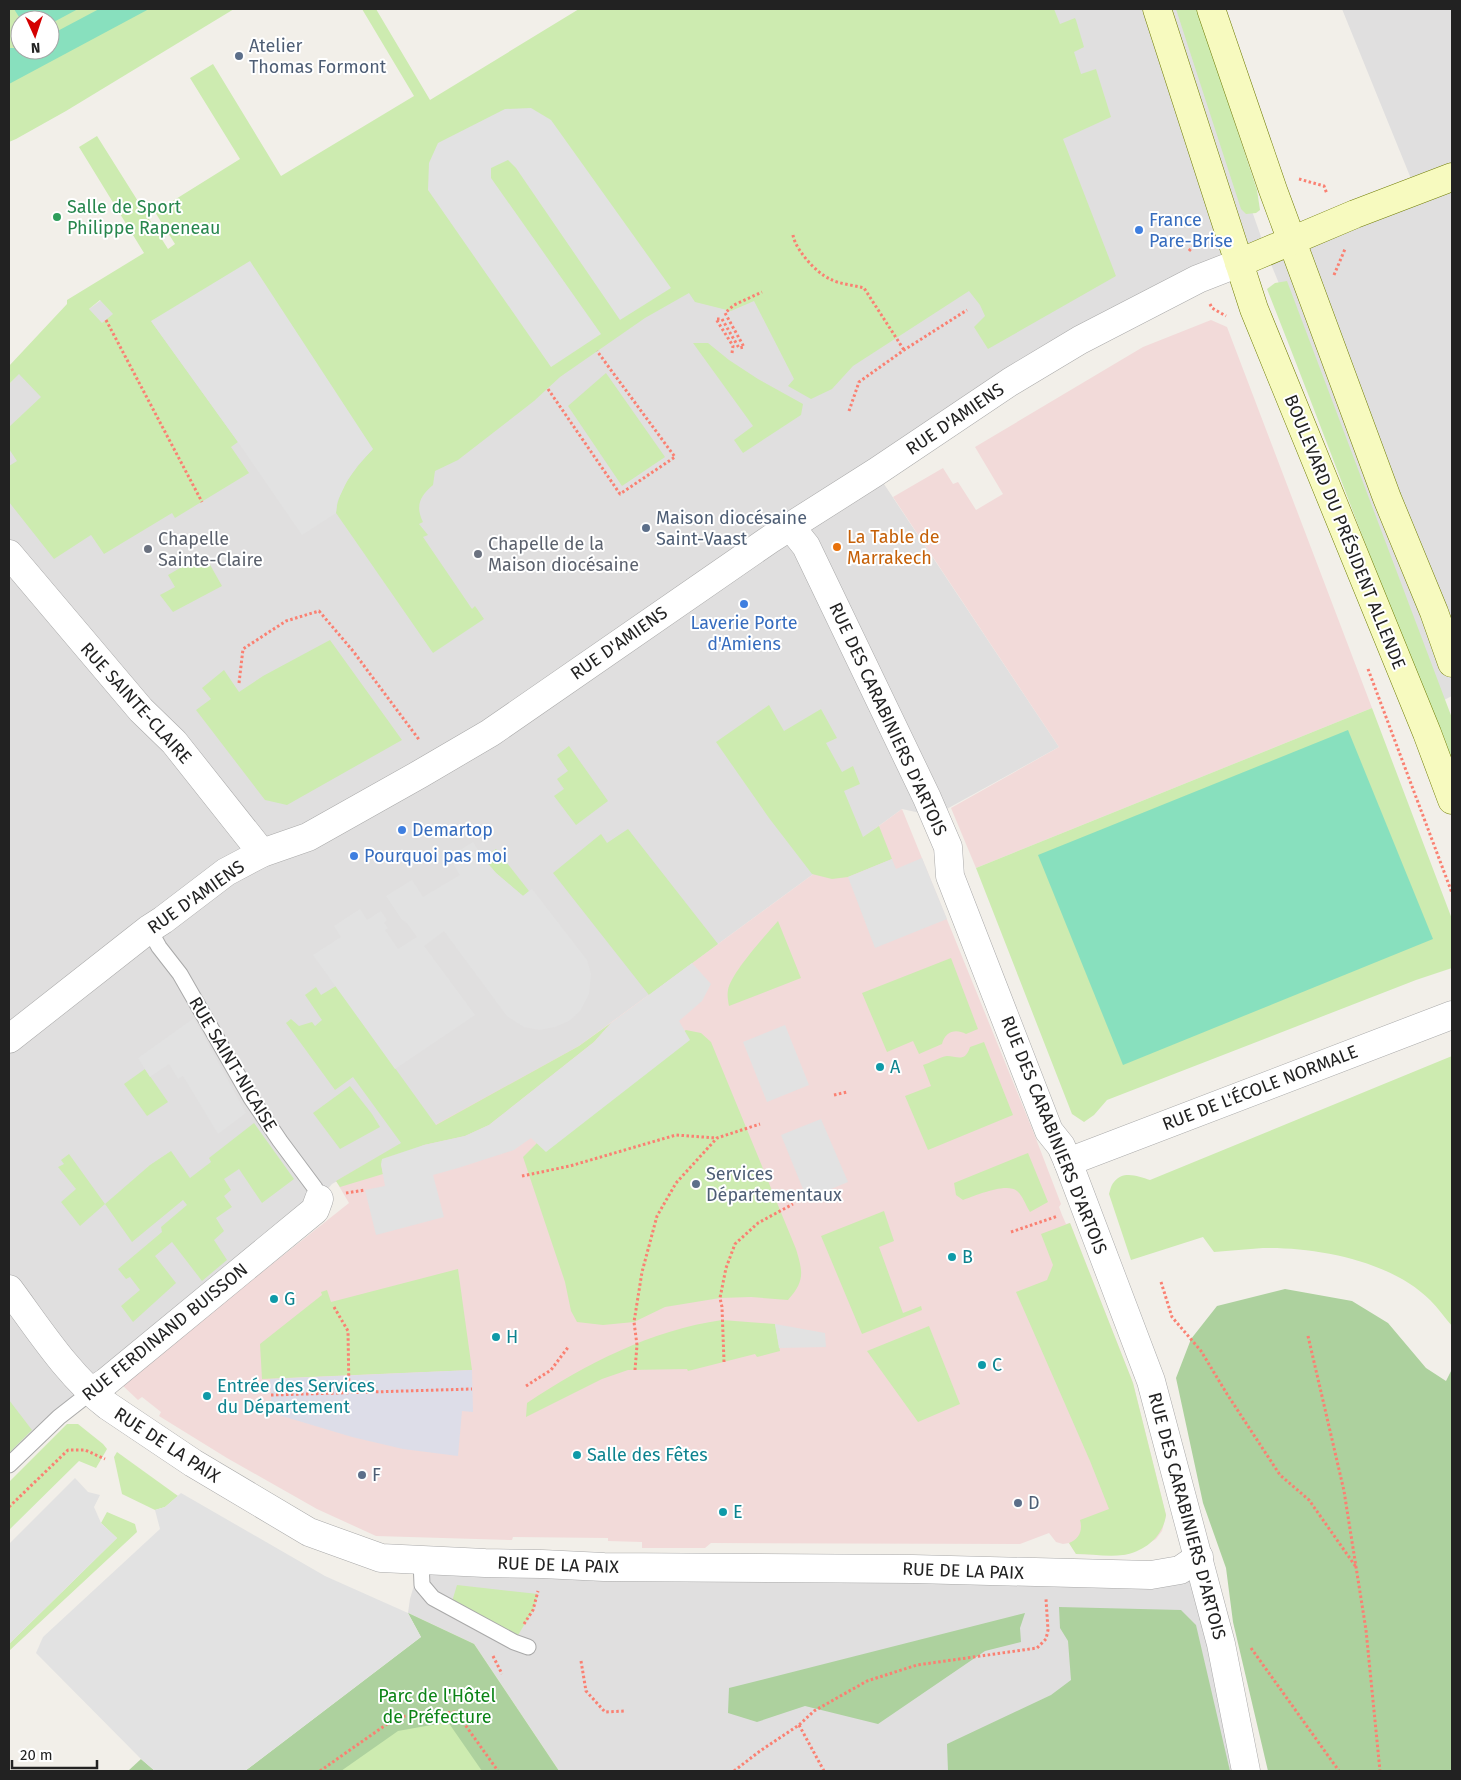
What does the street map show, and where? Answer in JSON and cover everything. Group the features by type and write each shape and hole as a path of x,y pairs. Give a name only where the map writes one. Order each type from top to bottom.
{"main road":[{"name":"BOULEVARD DU PRÉSIDENT ALLENDE","path":"1157,9 1254,309 1427,733 1452,800"},
{"path":"1211,9 1273,190 1387,498 1434,612 1452,663"},
{"path":"1239,262 1354,214 1452,177"}],"street":[{"name":"RUE D'AMIENS","path":"9,1039 149,929 226,872 262,853 308,837 490,732 790,526 876,472 1010,382 1080,340 1198,279 1239,262"},
{"name":"RUE DES CARABINIERS D'ARTOIS","path":"790,526 806,546 927,798 948,847 950,876 1049,1131 1061,1146 1068,1162 1151,1381 1221,1644 1246,1771"},
{"name":"RUE SAINTE-CLAIRE","path":"9,554 141,710 174,742 262,853"},
{"name":"RUE DE L'ÉCOLE NORMALE","path":"1068,1162 1452,1015"},
{"name":"RUE FERDINAND BUISSON","path":"91,1392 106,1382 314,1210 319,1199"},
{"name":"RUE DE LA PAIX","path":"9,1289 77,1378 108,1406 193,1463 309,1532 382,1558 604,1567 913,1569 1152,1575 1180,1570 1199,1557"}],"lane":[{"name":"RUE SAINT-NICAISE","path":"149,929 180,974 251,1098 315,1188 319,1199"},
{"name":"RUE FERDINAND BUISSON","path":"9,1465 59,1417 91,1392"},
{"path":"421,1561 422,1585 433,1598 521,1644"}],"path":[{"path":"1300,178 1324,186"},
{"path":"1186,255 1199,239 1198,225"},
{"path":"793,235 794,240 810,264 829,279 864,288 904,350"},
{"path":"1335,274 1348,242"},
{"path":"732,353 733,346 716,319 722,319 739,348 744,347 724,313 734,305 762,292"},
{"path":"1212,308 1230,319"},
{"path":"849,411 859,382 904,350 967,310"},
{"path":"106,320 202,502"},
{"path":"548,389 620,494 675,457 597,352"},
{"path":"239,683 243,649 286,621 319,611 353,651 436,764"},
{"path":"834,1095 847,1092"},
{"path":"522,1176 570,1166 676,1134 717,1138 760,1124"},
{"path":"635,1370 637,1345 634,1322 642,1272 657,1216 676,1183 717,1138"},
{"path":"724,1362 720,1298 726,1268 735,1244 758,1223 793,1204"},
{"path":"1011,1232 1062,1214"},
{"path":"1161,1282 1172,1317 1200,1350 1280,1475 1309,1500 1356,1567"},
{"path":"334,1307 348,1331 349,1393"},
{"path":"1308,1336 1344,1492 1366,1630 1380,1771"},
{"path":"526,1386 551,1370 569,1346"},
{"path":"271,1395 472,1389"},
{"path":"9,1507 68,1450 85,1450 105,1459"},
{"path":"521,1644 538,1594 542,1564"},
{"path":"734,1771 799,1725 814,1711 867,1681 917,1665 1038,1648 1046,1640 1048,1630 1045,1607"},
{"path":"1250,1646 1339,1771"},
{"path":"581,1661 586,1692 605,1712 626,1711"},
{"path":"320,1771 396,1717 456,1712 498,1771"},
{"path":"799,1725 824,1771"}],"shaded area":[{"path":"737,9 1185,9 1218,114 1266,251 1416,191 1342,9 1452,9 1452,696 1436,704 1287,303 1266,252 1239,263 876,472 1059,747 934,816 902,809 579,1046 332,1184 319,1199 9,1465 9,384 39,352 89,309 175,245"},
{"path":"531,108 551,120 671,288 620,320 516,168 508,160 491,168 491,178 601,334 551,367 428,190 429,163 438,143 505,109"},
{"path":"250,261 373,449 358,465 347,481 337,502 336,513 302,535 151,321"},
{"path":"1211,320 1227,327 1372,708 976,868 951,808 1059,747 893,497 943,468 953,484 958,482 976,510 1003,494 975,447 1143,347"},
{"name":"Services Départementaux","path":"902,809 1033,1131 1061,1204 1059,1207 1062,1215 1066,1224 1070,1223 1133,1383 1166,1515 1162,1531 1156,1539 1124,1555 1076,1554 1069,1543 1056,1542 1049,1533 1020,1544 711,1543 705,1548 642,1548 642,1542 608,1541 608,1538 513,1537 512,1540 376,1536 317,1509 227,1458 159,1416 161,1412 142,1397 138,1400 121,1384 349,1203 336,1181 579,1046"},
{"path":"473,842 483,858 496,873 523,896 532,889 587,960 591,974 589,994 580,1011 569,1021 555,1027 540,1030 524,1027 507,1016 444,931 424,946 475,1015 395,1069 313,955 341,937 334,926 360,909 367,920 381,911 387,920 384,923 388,928 385,930 398,949 417,937 407,923 402,920 386,896 412,880 423,897 460,875 449,857"},
{"path":"922,858 947,919 875,948 848,877 892,859 896,869"},
{"path":"692,963 711,984 702,1001 679,1021 690,1040 546,1152 531,1138 514,1150 433,1175 444,1217 376,1235 365,1190 385,1186 381,1164 382,1159 424,1145 465,1136 489,1125 594,1042 611,1023"},
{"path":"194,1018 246,1113 218,1134 183,1076 178,1079 169,1064 150,1077 138,1058"},
{"path":"785,1025 809,1085 767,1102 743,1042"},
{"path":"821,1119 848,1182 807,1199 781,1135"},
{"path":"775,1324 825,1333 826,1347 779,1348"},
{"path":"472,1370 473,1412 462,1411 458,1456 403,1449 352,1437 272,1413 270,1379"},
{"path":"75,1478 88,1492 100,1495 94,1507 101,1523 117,1538 9,1644 9,1544"},
{"path":"181,1493 325,1576 408,1613 421,1637 245,1771 155,1771 36,1653 43,1637 160,1529 155,1510 165,1507"},
{"path":"1199,1557 1246,1771 559,1771 474,1644 408,1613 421,1561 1047,1574"}],"green space":[{"path":"9,9 234,9 66,111 9,142"},
{"path":"78,9 60,19 60,10 15,10"},
{"path":"99,9 149,9 60,57 60,30"},
{"path":"362,9 376,9 430,100 579,9 1054,9 1060,24 1075,18 1084,47 1074,52 1081,74 1096,69 1111,117 1063,139 1116,276 988,349 974,327 985,316 980,305 969,291 853,366 832,389 811,399 788,386 794,379 754,301 731,311 695,302 689,293 645,318 560,377 534,401 458,460 435,471 433,485 422,497 419,506 423,522 419,524 428,535 423,537 472,609 475,606 484,619 433,653 336,513 340,495 349,478 373,449 151,321 238,442 231,447 249,473 175,518 172,513 104,554 91,535 54,559 9,502 9,466 17,461 9,449 9,427 41,397 19,374 9,384 9,366 67,304 67,300 144,253 79,147 97,136 168,249 175,244 155,212 240,159 190,78 213,64 281,176 414,96","holes":["100,300 113,314 102,323 89,309"]},
{"path":"1176,9 1197,9 1257,190 1260,210 1256,213 1246,214 1241,209"},
{"path":"9,48 10,60 54,60 9,84"},
{"path":"1287,281 1452,718 1452,768 1267,289 1275,283"},
{"path":"693,343 708,343 729,360 758,379 803,404 801,415 743,453 734,440 753,426"},
{"path":"606,373 665,457 622,486 568,406"},
{"path":"204,554 222,586 173,612 160,595 175,587 168,575"},
{"path":"330,640 402,740 287,805 265,800 196,710 211,699 202,688 224,670 239,692 263,676"},
{"path":"769,705 784,731 821,709 837,738 826,743 842,772 853,766 860,784 844,791 863,837 879,826 892,859 848,877 832,879 812,874 769,818 716,742"},
{"path":"1372,708 1452,919 1452,968 1416,980 1107,1100 1094,1115 1084,1122 1072,1114 976,868"},
{"path":"1348,730 1433,939 1123,1065 1038,855"},
{"path":"569,746 608,801 576,825 554,796 564,789 557,779 568,771 557,755"},
{"path":"628,829 718,944 649,995 553,873 601,834 607,843"},
{"path":"496,849 529,891 523,896 496,873 483,858"},
{"path":"778,921 801,978 729,1006 728,990 735,974"},
{"path":"951,958 978,1029 966,1034 958,1031 951,1032 945,1037 942,1044 919,1054 913,1041 887,1052 862,993"},
{"path":"336,986 436,1125 579,1046 611,1023 594,1042 489,1125 465,1136 424,1145 381,1164 383,1174 340,1187 336,1181 401,1143 353,1077 335,1090 286,1023 291,1019 299,1026 312,1022 315,1026 322,1020 305,995 316,987 321,995"},
{"path":"686,1030 701,1033 711,1042 796,1249 801,1270 800,1282 788,1300 751,1297 720,1298 665,1307 634,1322 603,1325 577,1322 571,1311 565,1282 523,1157 537,1143 672,1038"},
{"path":"984,1042 1013,1115 928,1150 905,1096 931,1086 923,1065 947,1056 963,1057 970,1047"},
{"path":"1452,1056 1452,1326 1430,1300 1395,1275 1352,1259 1329,1254 1284,1248 1214,1252 1203,1237 1131,1260 1109,1194 1112,1185 1118,1178 1131,1175 1150,1180"},
{"path":"145,1069 168,1102 147,1116 124,1084"},
{"path":"350,1086 380,1127 340,1149 313,1113"},
{"path":"254,1123 294,1179 262,1203 239,1169 224,1179 231,1190 224,1196 232,1207 216,1218 224,1231 214,1240 227,1260 202,1281 172,1242 155,1256 176,1283 133,1322 121,1306 140,1290 130,1277 126,1279 118,1269 162,1232 161,1227 187,1205 183,1200 132,1242 105,1204 150,1165 171,1151 190,1178 211,1162 209,1158"},
{"path":"1028,1153 1048,1202 1030,1212 1023,1198 1017,1191 1012,1189 998,1189 963,1200 956,1195 954,1183"},
{"path":"69,1154 105,1204 80,1226 61,1202 76,1189 58,1167 64,1164 61,1160"},
{"path":"884,1211 894,1241 879,1247 903,1313 921,1306 922,1310 862,1334 821,1236"},
{"path":"1070,1223 1133,1383 1166,1515 1157,1537 1138,1551 1123,1555 1076,1554 1069,1543 1079,1534 1081,1528 1080,1520 1109,1509 1016,1292 1047,1280 1053,1265 1041,1234"},
{"path":"458,1269 472,1370 262,1379 260,1344 322,1295 321,1292 327,1290 331,1302"},
{"path":"1285,1289 1352,1301 1388,1323 1426,1368 1446,1381 1452,1369 1452,1771 1268,1771 1233,1622 1226,1568 1203,1503 1176,1378 1191,1339 1217,1306"},
{"path":"722,1320 775,1324 780,1351 757,1357 755,1354 688,1371 687,1369 628,1370 602,1379 526,1417 527,1403 596,1362 645,1340 696,1325"},
{"path":"929,1326 960,1404 918,1422 867,1351"},
{"path":"9,1400 32,1430 9,1453"},
{"path":"67,1424 78,1424 107,1449 96,1468 79,1461 9,1530 9,1482"},
{"path":"117,1452 178,1496 165,1507 155,1510 122,1494 114,1457"},
{"path":"107,1512 135,1524 137,1532 9,1651 9,1644 117,1538 101,1523"},
{"path":"457,1585 538,1594 533,1610 514,1642 450,1608"},
{"path":"1059,1607 1181,1610 1196,1625 1230,1771 948,1771 947,1744 1051,1695 1071,1680 1068,1641 1060,1628"},
{"name":"Parc de l'Hôtel de Préfecture","path":"408,1613 474,1644 559,1771 245,1771 421,1637"},
{"name":"Parc de l'Hôtel de Préfecture","path":"408,1613 474,1644 559,1771 482,1771 448,1722 398,1731 341,1771 245,1771 421,1637"},
{"path":"1025,1613 1020,1628 1021,1642 985,1651 878,1724 805,1706 757,1722 728,1713 729,1688"},
{"path":"141,1759 155,1771 128,1771"}],"place":[{"name":"Atelier Thomas Formont","path":"239,56"},
{"name":"Salle de Sport Philippe Rapeneau","path":"57,217"},
{"name":"France Pare-Brise","path":"1139,230"},
{"name":"Maison diocésaine Saint-Vaast","path":"646,528"},
{"name":"La Table de Marrakech","path":"837,547"},
{"name":"Chapelle Sainte-Claire","path":"148,549"},
{"name":"Chapelle de la Maison diocésaine","path":"478,554"},
{"name":"Laverie Porte d'Amiens","path":"744,604"},
{"name":"Demartop","path":"402,830"},
{"name":"Pourquoi pas moi","path":"354,856"},
{"name":"A","path":"880,1067"},
{"name":"Services Départementaux","path":"696,1184"},
{"name":"B","path":"952,1257"},
{"name":"G","path":"274,1299"},
{"name":"H","path":"496,1337"},
{"name":"C","path":"982,1365"},
{"name":"Entrée des Services du Département","path":"207,1396"},
{"name":"Salle des Fêtes","path":"577,1455"},
{"name":"F","path":"362,1475"},
{"name":"D","path":"1018,1503"},
{"name":"E","path":"723,1512"}]}
